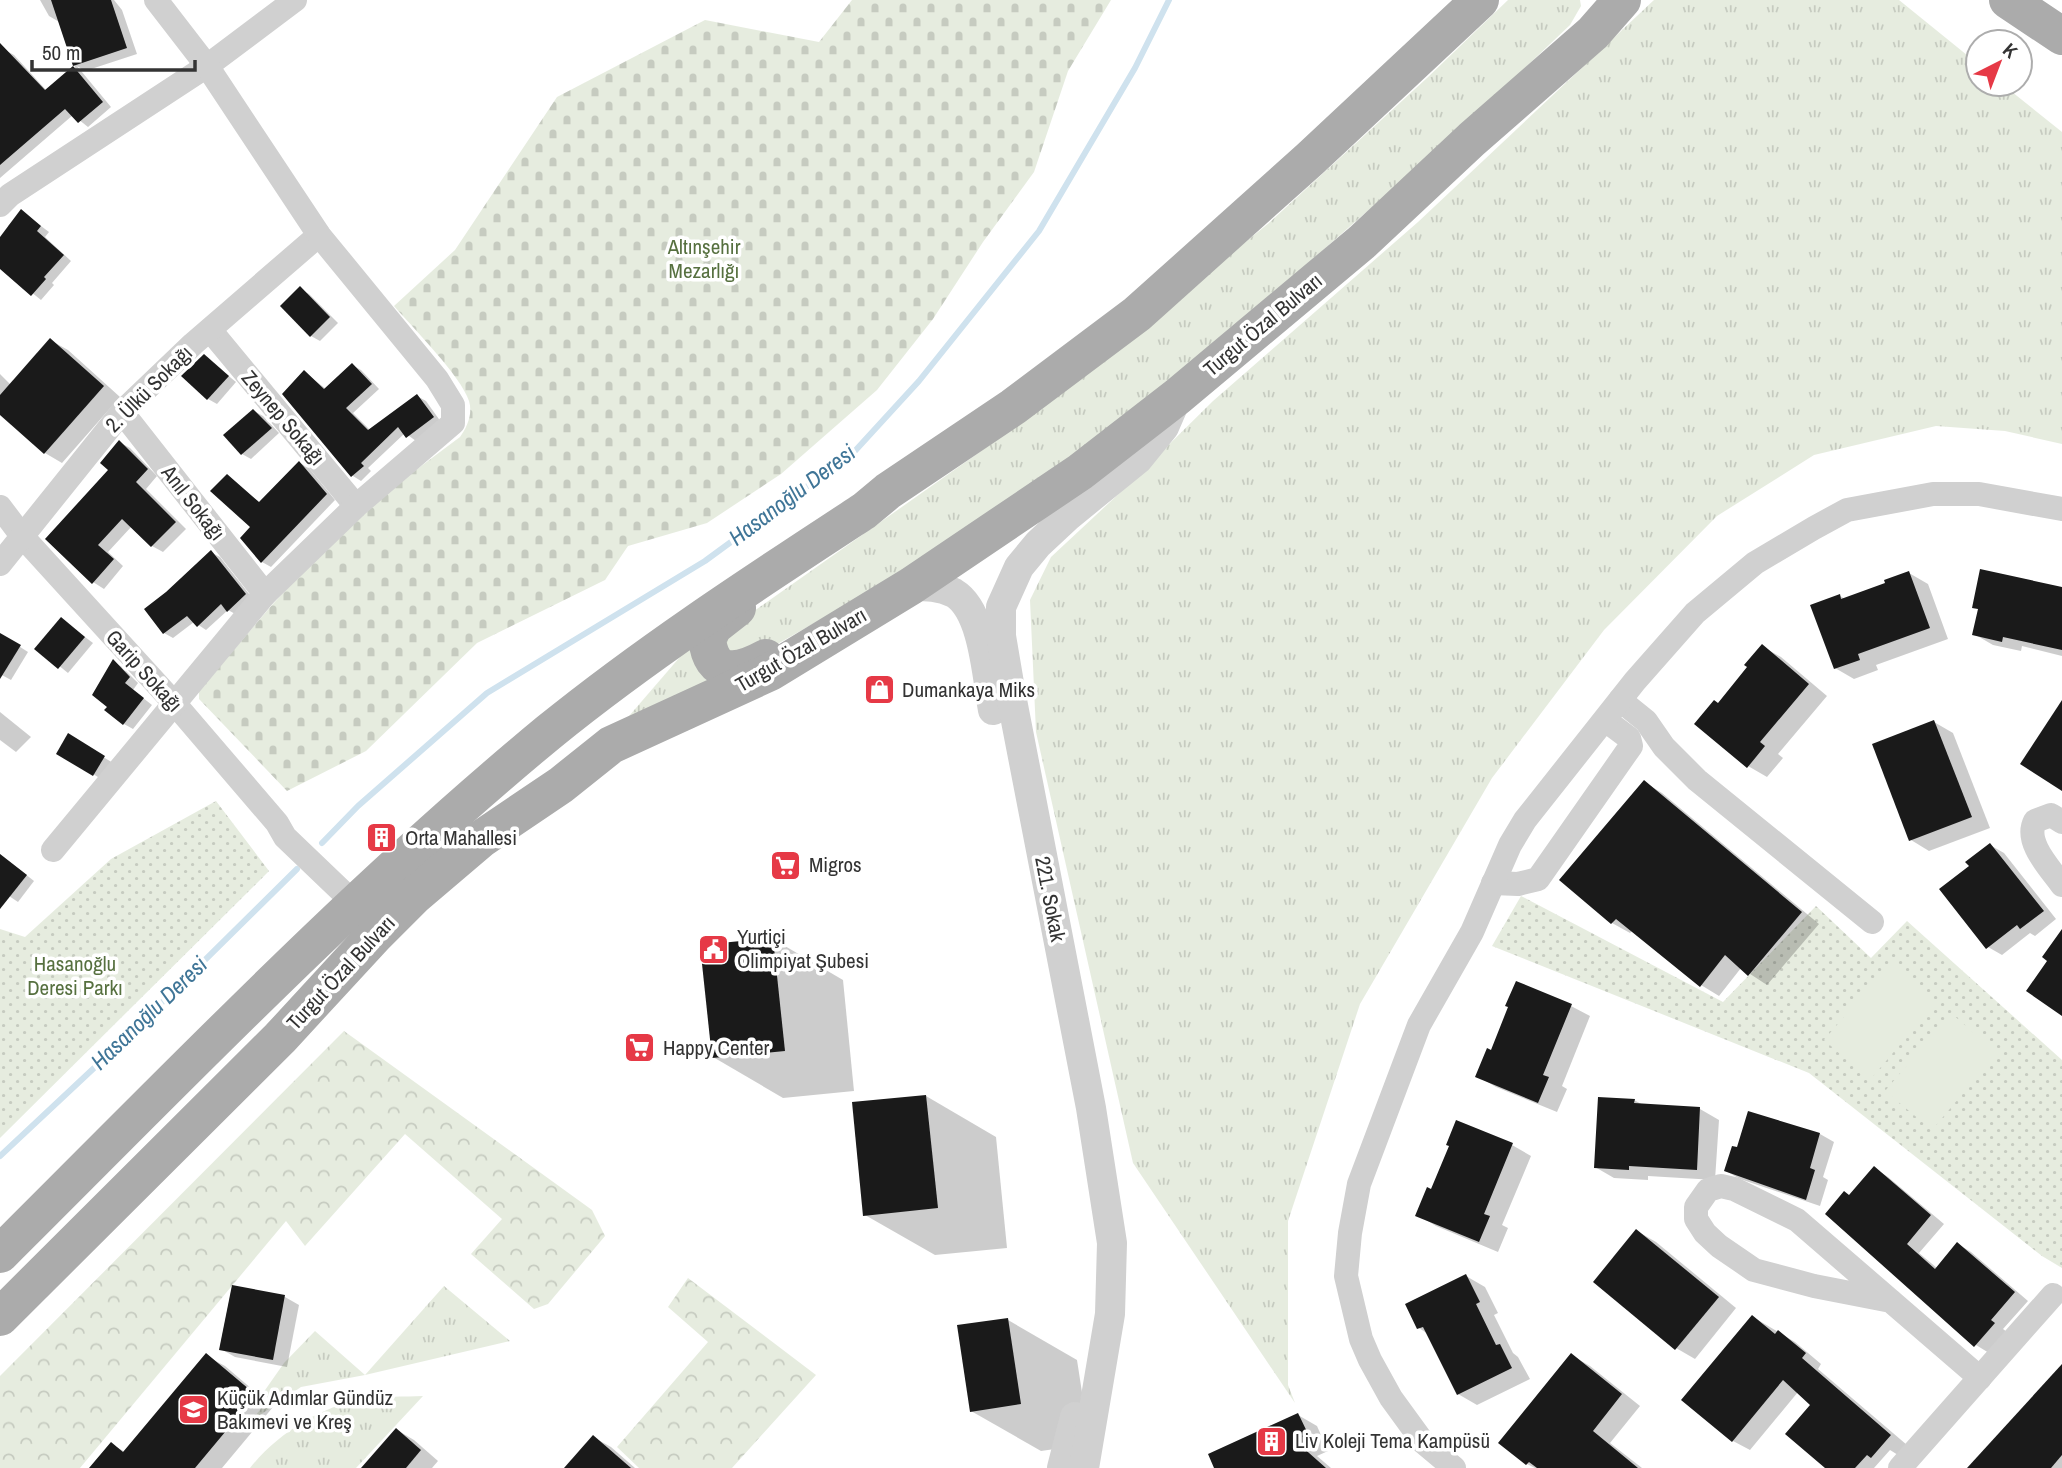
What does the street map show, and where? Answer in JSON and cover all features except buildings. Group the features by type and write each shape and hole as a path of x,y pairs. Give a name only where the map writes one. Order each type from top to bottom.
{"main road":[{"path":"1472,139 1531,71 1573,31 1589,11 1593,0"},
{"name":"Turgut Özal Bulvarı","path":"0,1317 280,1038 414,896 481,839 561,785 611,745 770,672 911,586 1080,472 1178,396 1362,242 1472,139 1593,33 1622,0"},
{"path":"2008,0 2062,36"},
{"name":"Turgut Özal Bulvarı","path":"0,1254 354,903 550,732 686,629 864,511 888,491 1013,407 1137,314 1479,2"},
{"path":"864,511 811,556 714,626 707,638 712,658 718,665 735,671 748,668 849,612 911,586"},
{"path":"354,903 374,936"}],"street":[{"path":"53,850 265,594 356,506 453,424 453,405 437,379 319,235 207,66 156,0"},
{"path":"0,205 10,195 207,66 295,0"},
{"name":"2. Ülkü Sokağı","path":"0,564 122,412 210,330 319,235"},
{"name":"Zeynep Sokağı","path":"210,330 356,506"},
{"name":"221. Sokak","path":"1084,1468 1110,1314 1112,1243 1091,1108 1009,684 1001,636 1001,607 1019,567 1038,544 1138,459 1164,427 1178,396"},
{"name":"Anıl Sokağı","path":"122,412 265,594"},
{"path":"1454,1468 1423,1442 1391,1398 1361,1339 1346,1276 1350,1233 1363,1173 1419,1025 1472,932 1510,845 1525,820 1620,700 1695,613 1755,563 1847,510 1933,494 1979,494 2062,509"},
{"name":"Garip Sokağı","path":"0,507 22,536 277,823 285,837 354,903"},
{"name":"221. Sokak","path":"911,586 937,587 955,594 970,608 979,634 1085,1175 1093,1266 1088,1370 1062,1468"},
{"path":"1620,700 1646,721 1664,747 1697,780 1872,922"},
{"path":"1493,883 1518,884 1538,879 1631,746 1629,738 1605,720"},
{"path":"2062,822 2051,815 2035,821 2031,829 2034,843 2062,885"},
{"path":"1891,1301 1814,1286 1754,1270 1705,1233 1696,1219 1696,1207 1708,1190 1721,1186 1797,1220 1891,1301 1980,1378"},
{"path":"1900,1468 2053,1295"}],"green space":[{"name":"Altınşehir Mezarlığı","path":"852,0 1111,0 1068,71 1034,172 983,242 933,319 877,390 781,474 707,523 628,546 605,580 477,643 366,751 287,791 199,699 199,690 353,517 460,437 465,429 470,411 464,391 447,366 394,306 455,250 557,97 705,20 819,42"},
{"path":"1508,0 1580,0 1581,6 1570,25 1462,128 1248,316 1083,449 899,575 760,654 729,662 723,633 1021,423 1269,223"},
{"path":"1654,0 1899,0 1964,53 1964,98 2020,98 2062,132 2062,444 2005,431 1936,426 1814,455 1717,516 1604,630 1492,778 1360,1004 1288,1221 1288,1385 1295,1403 1133,1163 1036,732 1030,600 1051,557 1213,401 1418,222"},
{"path":"692,643 715,681 623,723"},
{"name":"Hasanoğlu Deresi Parkı","path":"216,801 269,871 0,1138 0,929 25,937 111,859"},
{"path":"1521,896 1723,1002 1816,906 1871,958 1907,921 2062,1060 2062,1268 2042,1256 1809,1073 1492,946"},
{"path":"1890,963 1936,1002 1870,1080 1824,1040"},
{"path":"1951,1013 1997,1053 1932,1130 1885,1091"},
{"path":"344,1031 592,1210 605,1236 548,1304 534,1309 471,1254 502,1219 405,1134 305,1246 286,1221 80,1468 0,1468 0,1376"},
{"path":"688,1278 816,1375 732,1468 639,1468 617,1447 708,1342 668,1307"},
{"path":"444,1286 510,1341 365,1375"},
{"path":"315,1331 365,1375 301,1387 250,1422 269,1399 263,1393 284,1363"},
{"path":"423,1396 356,1468 250,1468 287,1433 332,1408 371,1398"}],"waterway":[{"name":"Hasanoğlu Deresi","path":"322,843 358,806 487,693 705,561 854,452 919,381 1039,231 1135,68 1169,0"},
{"name":"Hasanoğlu Deresi","path":"0,1156 125,1039 297,869"}],"place":[{"name":"Dumankaya Miks","path":"879,690"},
{"name":"Orta Mahallesi","path":"382,838"},
{"name":"Migros","path":"786,865"},
{"name":"Yurtiçi Olimpiyat Şubesi","path":"714,949"},
{"name":"Happy Center","path":"640,1048"},
{"name":"Küçük Adımlar Gündüz Bakımevi ve Kreş","path":"194,1410"},
{"name":"Liv Koleji Tema Kampüsü","path":"1272,1441"}]}
